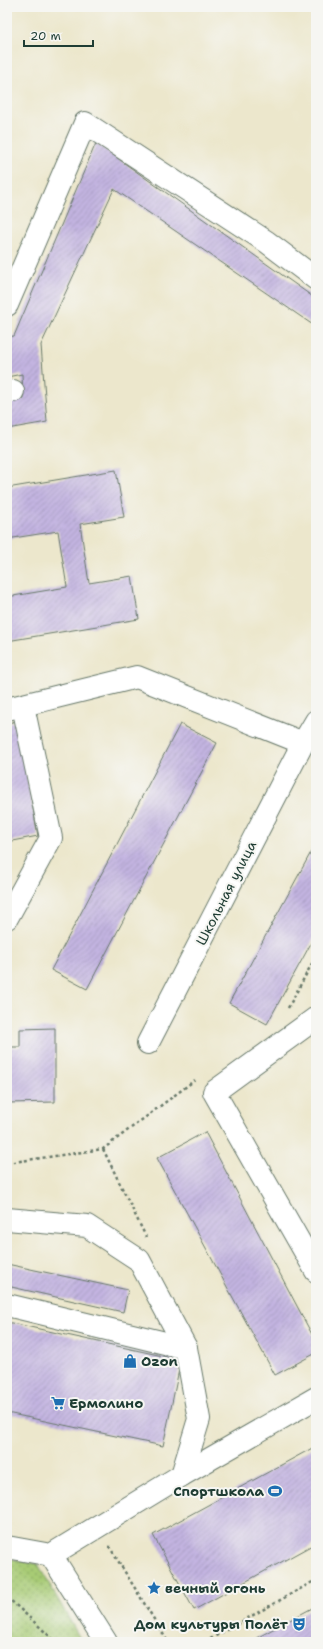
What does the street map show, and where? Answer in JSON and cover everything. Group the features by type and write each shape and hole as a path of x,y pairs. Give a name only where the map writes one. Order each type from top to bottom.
{"street":[{"path":"7,305 85,123 267,242 316,279"},
{"path":"7,918 51,838 15,707 137,677 303,743"},
{"name":"Школьная улица","path":"148,1043 303,743 316,721"},
{"path":"316,1018 214,1092 316,1271"},
{"path":"7,1218 87,1226 139,1260 186,1348 199,1419 182,1475"},
{"path":"7,1305 186,1348"},
{"path":"7,1547 51,1555 182,1475 316,1398"},
{"path":"51,1555 106,1642"}],"path":[{"path":"285,1014 316,956"},
{"path":"7,1163 103,1149 196,1079"},
{"path":"97,1526 168,1642"},
{"path":"205,1642 316,1580"},
{"path":"7,1597 56,1642"}],"green space":[{"path":"7,1558 38,1564 82,1642 7,1642"}],"building":[{"path":"96,143 316,299 316,327 114,189 41,345 47,422 7,429 7,402 23,399 22,374 7,377 7,337 14,336"},
{"path":"116,470 124,517 80,524 89,583 132,576 139,619 7,641 7,597 67,587 58,531 7,539 7,488"},
{"path":"17,721 38,836 7,842 7,723"},
{"path":"180,724 217,743 87,989 51,970"},
{"path":"316,843 316,934 267,1024 229,1003"},
{"path":"55,1028 55,1102 7,1103 7,1047 20,1047 20,1029"},
{"path":"205,1132 316,1342 316,1353 275,1375 157,1158"},
{"path":"7,1264 128,1290 123,1312 7,1286"},
{"path":"7,1322 181,1360 163,1446 7,1413"},
{"name":"Спортшкола","path":"316,1446 316,1543 194,1610 153,1535"},
{"name":"Дом культуры Полёт","path":"316,1606 316,1642 249,1642"}],"place":[{"name":"Ozon","path":"130,1361"},
{"name":"Ермолино","path":"58,1403"},
{"name":"Спортшкола","path":"275,1491"},
{"name":"вечный огонь","path":"154,1588"},
{"name":"Дом культуры Полёт","path":"299,1624"}]}
